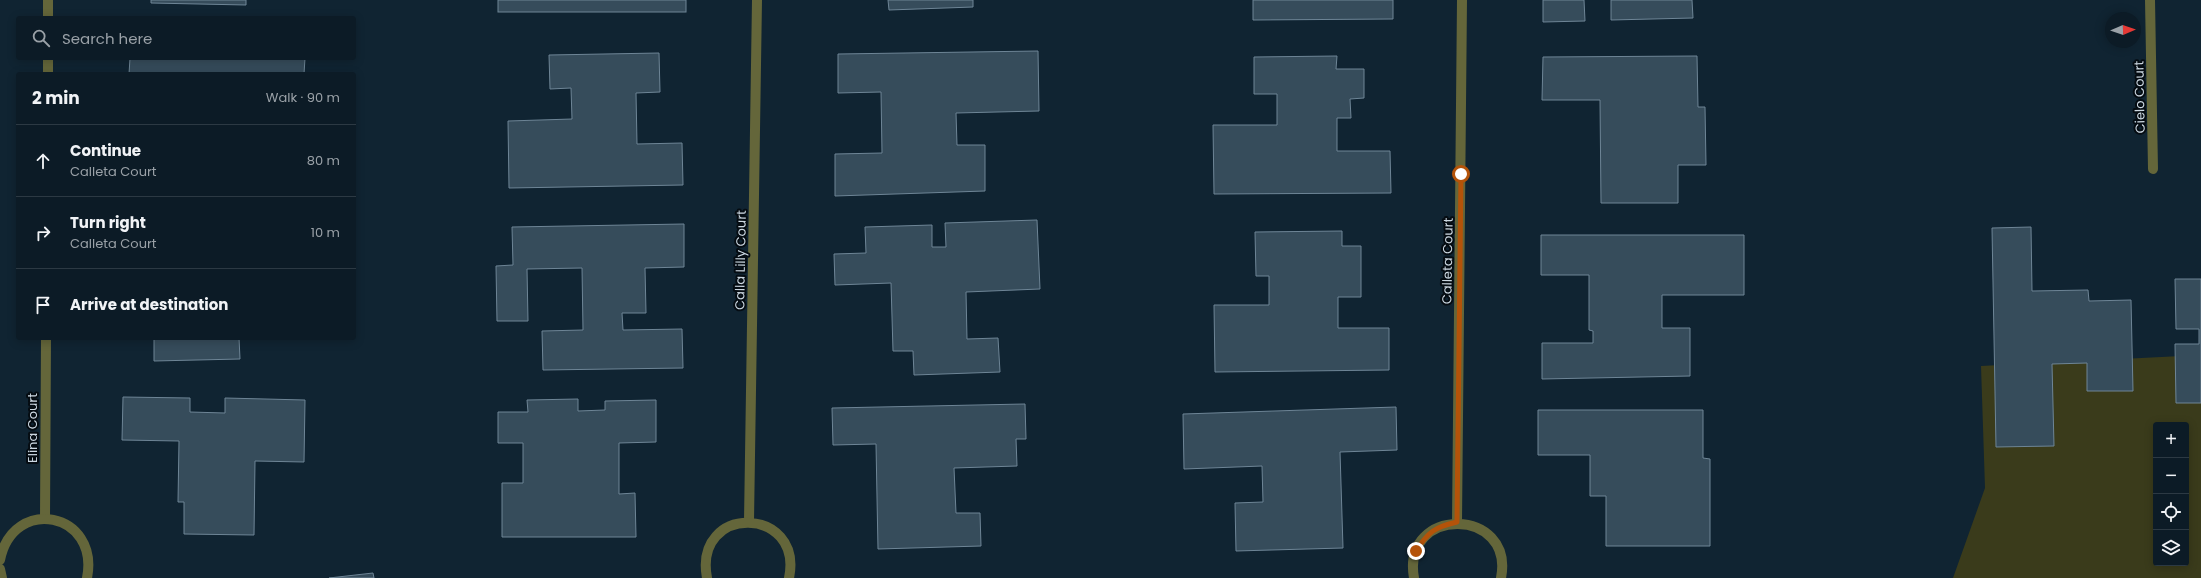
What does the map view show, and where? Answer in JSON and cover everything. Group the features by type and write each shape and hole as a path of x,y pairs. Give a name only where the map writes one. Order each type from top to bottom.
{"street":[{"path":"48,0 48,16"},
{"name":"Calla Lilly Court","path":"749,521 757,0"},
{"name":"Calleta Court","path":"1457,522 1462,0"},
{"name":"Cielo Court","path":"2150,0 2153,169"},
{"path":"48,60 48,72"},
{"name":"Elina Court","path":"45,518 46,340"},
{"path":"0,560 3,546 12,532 28,522 45,518 62,522 77,532 87,547 90,564 88,578"},
{"path":"707,578 704,564 708,548 717,534 732,524 749,521 765,525 779,535 788,549 792,566 789,578"},
{"path":"1414,578 1413,568 1416,551 1425,536 1440,526 1457,522 1475,526 1490,536 1500,550 1503,568 1501,578"},
{"path":"0,569 2,578"}],"green space":[{"path":"2201,355 2201,578 1953,578 1985,488 1981,366"}],"building":[{"path":"151,0 246,0 246,5 151,3"},
{"path":"498,0 686,0 686,12 498,12"},
{"path":"888,0 973,0 973,7 889,10"},
{"path":"1253,0 1393,0 1393,19 1253,20"},
{"path":"1543,0 1584,0 1585,21 1543,22"},
{"path":"1611,0 1692,0 1693,18 1611,20"},
{"path":"1038,51 1039,111 956,113 957,145 985,145 985,191 835,196 835,154 882,153 881,92 838,93 838,54"},
{"path":"659,53 660,92 636,93 637,144 682,143 683,185 509,188 508,121 572,119 571,88 550,89 549,55"},
{"path":"1337,56 1336,69 1364,69 1364,98 1350,99 1351,118 1337,118 1337,151 1390,151 1391,193 1214,194 1213,125 1277,125 1277,94 1254,94 1254,57"},
{"path":"1697,56 1698,107 1705,107 1706,165 1678,165 1678,203 1601,203 1600,100 1542,100 1543,57"},
{"path":"130,60 305,60 304,72 129,72"},
{"path":"1037,220 1040,289 966,292 967,339 998,338 1000,372 914,375 913,351 893,351 891,283 835,285 834,254 866,253 865,227 932,225 932,247 946,247 945,223"},
{"path":"684,224 684,267 645,268 646,313 622,313 623,330 682,329 683,368 543,370 542,331 583,330 582,268 527,269 528,321 497,321 496,266 513,265 512,227"},
{"path":"2031,227 2032,291 2088,290 2089,301 2131,300 2133,391 2087,391 2087,363 2052,364 2054,446 1996,447 1992,228"},
{"path":"1342,231 1342,246 1361,246 1361,297 1338,297 1338,328 1389,328 1389,370 1215,372 1214,305 1269,305 1269,276 1256,276 1255,232"},
{"path":"1541,235 1744,235 1744,295 1662,295 1662,328 1690,328 1690,376 1542,379 1542,343 1593,343 1593,331 1589,330 1589,275 1541,275"},
{"path":"2175,279 2201,279 2201,403 2176,403 2175,344 2199,344 2199,329 2176,329"},
{"path":"154,340 239,340 240,359 154,361"},
{"path":"123,397 190,398 190,412 225,413 225,398 305,400 304,462 255,461 254,535 184,534 184,502 178,502 179,441 122,440"},
{"path":"578,399 578,411 605,410 605,401 656,400 656,442 619,443 619,494 635,493 636,537 502,537 502,483 523,483 523,443 498,443 498,412 528,412 527,400"},
{"path":"1025,404 1026,439 1016,439 1017,466 954,468 956,513 980,513 981,546 878,549 876,444 833,445 832,408"},
{"path":"1396,407 1397,450 1340,452 1343,548 1236,551 1235,503 1263,502 1262,466 1184,469 1183,414"},
{"path":"1538,410 1703,410 1703,458 1710,459 1710,546 1606,546 1606,496 1590,496 1590,455 1538,455"},
{"path":"373,573 374,578 329,578"}],"route":[{"path":"1416,551 1425,536 1440,526 1457,522 1461,174"}]}
